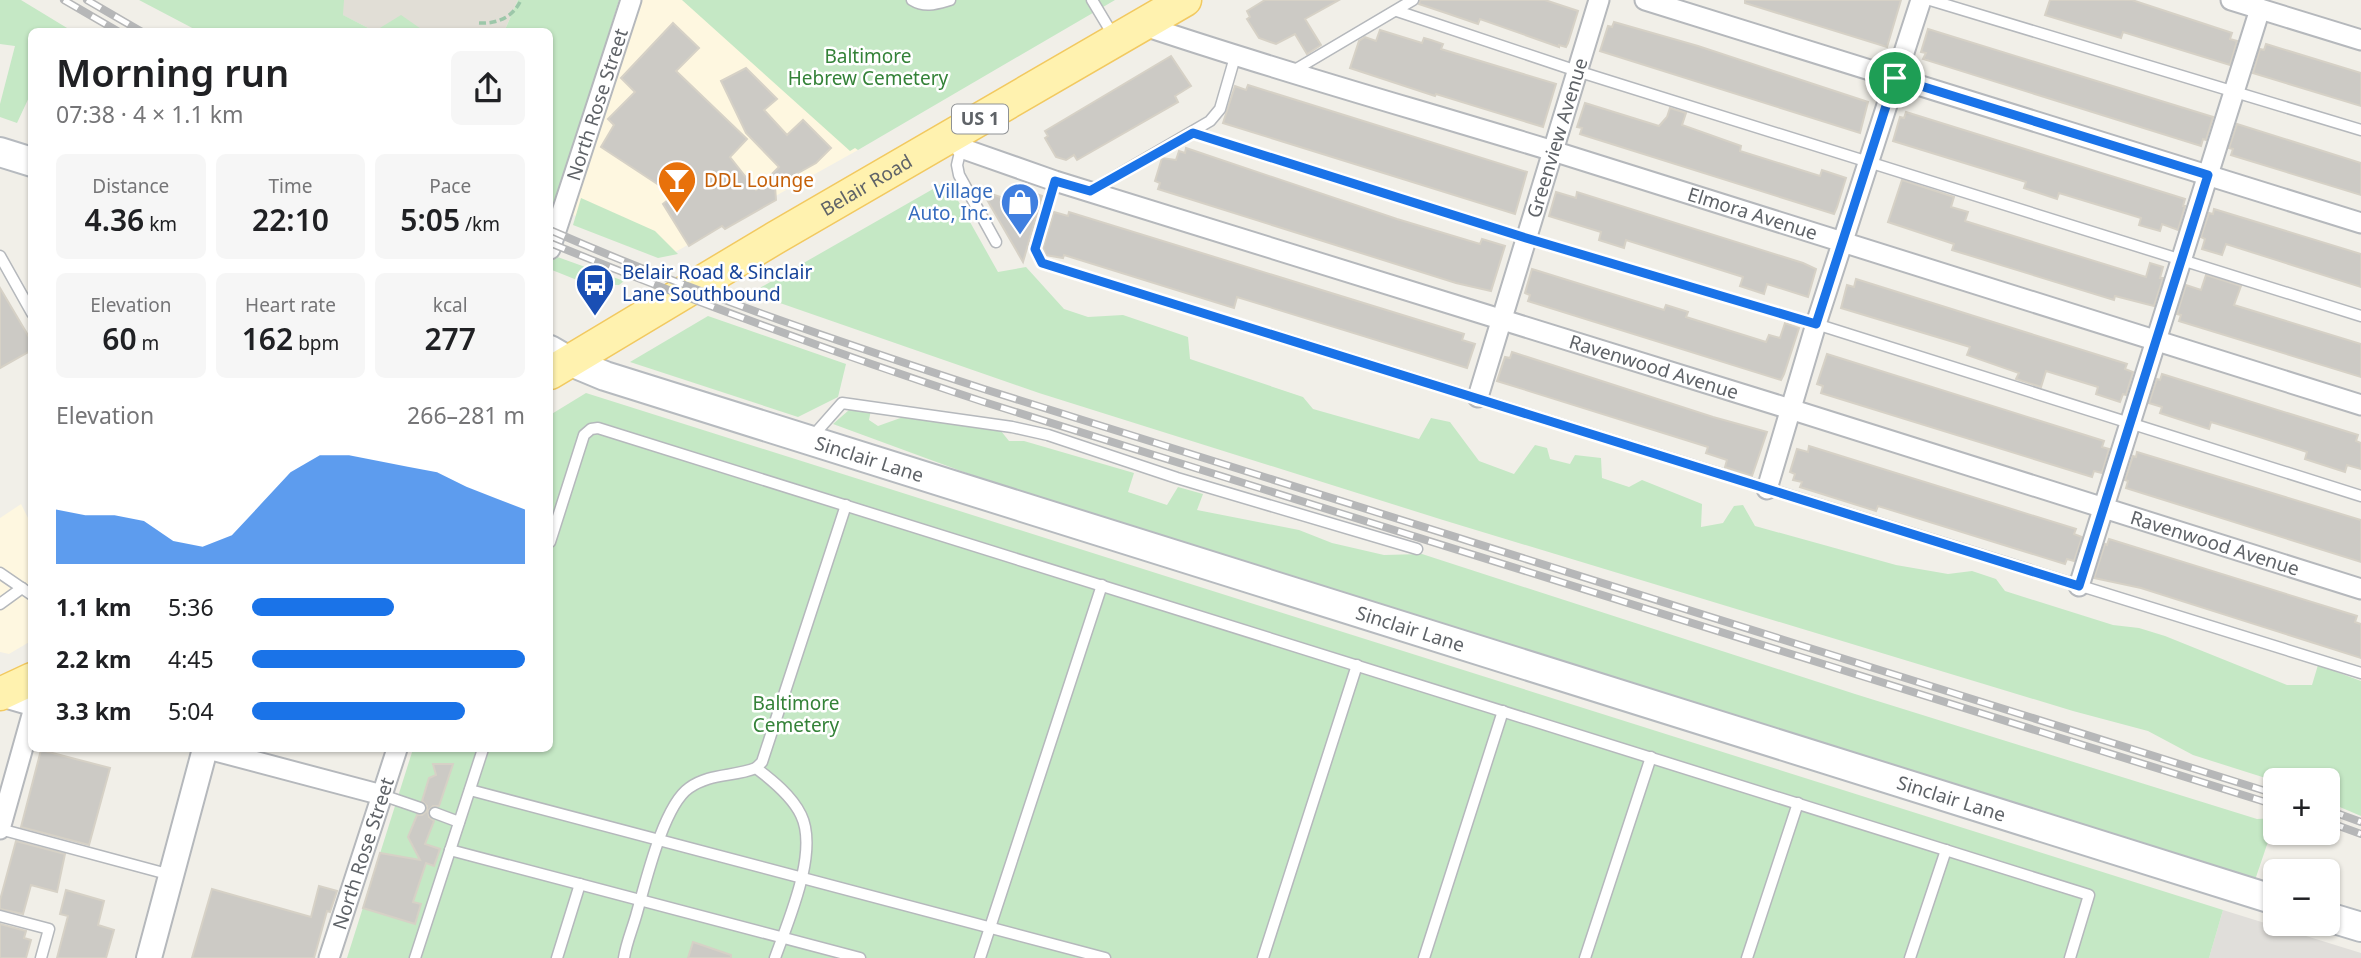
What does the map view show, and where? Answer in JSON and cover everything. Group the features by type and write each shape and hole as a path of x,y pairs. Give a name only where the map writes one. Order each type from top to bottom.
{"main road":[{"name":"Belair Road","path":"556,361 957,141 1129,32 1185,0"},
{"path":"0,152 28,161"},
{"name":"Sinclair Lane","path":"556,361 2263,896"},
{"path":"0,694 28,681"},
{"path":"2340,920 2361,927"}],"street":[{"name":"North Rose Street","path":"553,240 631,0"},
{"name":"Greenview Avenue","path":"1478,397 1599,0"},
{"path":"1645,0 2361,223"},
{"path":"1767,489 1816,324 1920,0"},
{"path":"2079,586 2234,92 2248,4 2361,40"},
{"name":"Elmora Avenue","path":"1129,32 1293,72 2361,405"},
{"name":"Ravenwood Avenue","path":"957,141 1055,181 1790,408 2361,589"},
{"path":"0,694 28,702"},
{"path":"0,829 28,729"},
{"path":"149,958 205,752"},
{"path":"217,752 382,795"},
{"name":"North Rose Street","path":"329,958 396,752"}],"lane":[{"path":"912,0 929,6 950,0"},
{"path":"1092,0 1129,32"},
{"path":"1293,72 1413,0"},
{"path":"1930,0 2361,130"},
{"path":"1397,11 1577,71 2361,316"},
{"path":"1090,191 1210,121 1220,109 1235,57"},
{"path":"1193,133 1526,238 1816,324 2361,496"},
{"path":"957,141 959,176 996,242"},
{"path":"1055,181 1035,249 1042,263 2361,673"},
{"path":"0,256 28,306"},
{"path":"810,440 842,403 1012,427 1048,435 1177,478 1417,549"},
{"path":"553,533 584,435 591,429 598,428 2089,895 2070,958"},
{"path":"624,958 659,840 674,807 686,789 710,777 747,772 762,762 846,505"},
{"path":"0,573 28,593"},
{"path":"980,958 1102,586"},
{"path":"0,604 22,588"},
{"path":"1263,958 1357,665"},
{"path":"1424,958 1503,711"},
{"path":"415,958 482,752"},
{"path":"1585,958 1651,757"},
{"path":"755,768 784,792 801,815 807,839 801,877 775,958"},
{"path":"470,789 1105,958"},
{"path":"382,795 420,808"},
{"path":"1747,958 1798,803"},
{"path":"435,813 459,821"},
{"path":"0,829 171,875"},
{"path":"450,850 860,958"},
{"path":"1910,958 1946,850"},
{"path":"557,958 580,884"},
{"path":"0,916 49,929 41,958"}],"path":[{"path":"479,23 505,19 518,7 521,0"}],"shaded area":[{"path":"313,0 518,0 506,28 368,28"},
{"path":"619,0 701,0 858,150 668,256 555,207"},
{"path":"21,504 28,518 28,643 9,654 0,652 0,518"},
{"path":"2223,910 2263,922 2263,936 2306,936 2361,953 2361,958 2209,958"}],"green space":[{"path":"0,0 21,0 67,28 28,28 28,99 17,123 0,117 0,104 15,46 0,44"},
{"path":"139,0 344,0 343,15 368,28 192,28"},
{"path":"518,0 619,0 555,207 553,28 506,28"},
{"name":"Baltimore Hebrew Cemetery","path":"682,0 1115,0 858,150 855,148 850,151"},
{"path":"401,15 420,28 380,28"},
{"path":"947,181 998,272 1026,267 1064,309 1088,317 1123,315 1188,337 1190,359 1303,397 1313,409 1419,439 1431,418 1450,422 1479,461 1514,474 1535,445 1547,448 1550,459 1570,464 1575,455 1601,458 1602,478 1629,487 1642,480 1702,504 1701,527 1723,523 1734,506 1743,505 1755,526 1896,565 1948,574 1972,571 1996,579 2005,591 2113,625 2139,628 2165,636 2287,685 2312,685 2318,665 2361,681 2361,816 2340,807 2340,768 2263,768 2263,777 2193,755 2148,731 2073,711 1443,520 1039,393 751,293"},
{"path":"581,198 655,231 678,254 658,258 573,225"},
{"path":"553,255 624,281 619,285 587,284 553,270"},
{"path":"708,316 846,364 838,397 798,417 630,362"},
{"name":"Baltimore Cemetery","path":"586,393 2223,910 2209,958 347,958 412,752 553,752 553,413"},
{"path":"849,410 871,410 869,420 878,426 906,416 1001,431 1009,441 1024,441 1134,473 1128,492 1167,505 1178,487 1203,494 1197,510 1299,530 1332,543 1384,555 1422,554 1855,694 2263,819 2263,845 2267,845 2255,880 1010,489 833,424"}],"building":[{"path":"1265,0 1339,0 1305,19 1321,45 1307,54 1295,34 1276,44 1259,38 1247,19 1250,17 1247,11"},
{"path":"1420,0 1545,0 1578,11 1566,47 1559,47 1480,19 1478,24 1419,4"},
{"path":"1745,0 1901,0 1887,47 1745,3"},
{"path":"2050,0 2132,0 2232,33 2230,39 2237,41 2230,65 2123,32 2121,38 2045,15"},
{"path":"1614,22 1698,46 1868,102 1860,133 1600,51 1608,26 1612,27"},
{"path":"673,23 699,48 676,71 747,139 730,157 756,190 779,167 746,133 721,81 746,68 777,99 764,110 787,135 803,120 831,148 816,163 775,186 776,200 725,229 722,226 689,246 663,204 674,195 601,147 614,125 608,119 635,92 621,78"},
{"path":"1928,29 2213,117 2206,140 2203,139 2201,146 1923,59 1926,53 1921,52"},
{"path":"1380,30 1422,43 1424,38 1431,40 1443,44 1441,49 1556,84 1543,127 1350,68 1359,41 1365,37 1376,41"},
{"path":"2266,44 2361,73 2361,106 2253,73 2260,49 2264,50"},
{"path":"1171,56 1191,86 1175,96 1178,102 1077,160 1074,155 1066,160 1056,157 1045,138 1048,136 1045,131"},
{"path":"1248,85 1527,172 1515,214 1223,123 1235,86 1246,90"},
{"path":"1585,103 1659,126 1667,117 1670,108 1686,113 1682,125 1741,146 1740,151 1820,176 1822,170 1846,178 1834,214 1580,134 1582,128 1577,127"},
{"path":"1906,112 2185,199 2178,230 2162,224 2160,231 2139,225 2141,218 2059,193 2057,199 2024,188 2026,182 1893,141 1900,117 1904,118"},
{"path":"2237,124 2361,163 2361,195 2231,155 2233,149 2229,148"},
{"path":"1186,148 1397,219 1480,244 1482,239 1505,246 1491,291 1456,283 1158,189 1160,183 1155,181 1162,158 1176,160 1179,151 1185,153"},
{"path":"1902,180 1954,197 1951,207 1968,212 1965,221 2146,277 2150,263 2163,267 2160,278 2163,278 2154,306 2115,296 2114,300 1952,250 1954,244 1888,222"},
{"name":"Village Auto, Inc.","path":"1019,188 1042,196 1023,262 982,191 1013,201"},
{"path":"1556,192 1576,198 1577,192 1803,263 1816,269 1808,297 1767,284 1764,294 1740,286 1743,277 1626,240 1624,248 1599,240 1601,232 1549,216"},
{"path":"2214,209 2361,254 2361,287 2226,244 2222,255 2202,249 2205,239 2201,237 2209,213 2213,214"},
{"path":"1054,212 1068,216 1069,212 1464,334 1462,340 1475,344 1467,368 1237,297 1234,308 1064,255 1063,258 1046,255 1043,248"},
{"path":"1532,269 1664,310 1666,305 1688,312 1686,317 1766,342 1769,335 1780,338 1785,323 1799,328 1781,380 1528,301 1530,295 1525,293"},
{"path":"2206,275 2241,286 2234,305 2361,344 2361,377 2179,321 2181,315 2177,314 2186,285 2201,290"},
{"path":"1856,279 2127,364 2125,369 2133,372 2126,395 2123,394 2120,402 2096,394 2098,387 2046,371 2041,387 2016,379 2019,373 1967,355 1970,347 1841,308 1847,285 1854,287"},
{"path":"0,288 28,335 28,352 0,368"},
{"path":"1512,352 1767,432 1752,476 1725,467 1727,460 1706,453 1708,447 1497,381 1505,357 1510,358"},
{"path":"1827,354 2104,441 2102,447 2109,449 2102,473 2094,471 2092,477 1821,393 1823,386 1817,384"},
{"path":"2162,374 2358,435 2356,441 2361,443 2361,469 2347,465 2345,472 2305,459 2307,452 2211,422 2209,429 2160,413 2162,407 2149,403 2157,379 2160,380"},
{"path":"1809,446 2076,529 2074,534 2082,537 2074,561 2067,559 2065,564 1878,506 1876,511 1800,487 1802,482 1793,480 1795,474 1790,472 1797,449 1808,452"},
{"path":"2137,452 2361,520 2361,562 2126,488 2128,481 2125,480 2133,456 2136,457"},
{"path":"2109,539 2357,616 2355,622 2361,624 2361,658 2141,588 2094,578"},
{"path":"40,752 110,768 89,845 21,827"},
{"path":"433,764 453,764 439,806 433,806 428,811 429,817 434,821 425,844 440,849 434,866 426,863 413,902 421,904 415,924 363,908 380,853 420,860 408,837 417,815 427,811 427,806 422,801 429,778 436,775"},
{"path":"16,841 65,854 57,892 31,885 23,914 0,909"},
{"path":"319,886 337,891 330,912 327,911 314,958 192,958 212,889 311,917"},
{"path":"66,890 104,901 98,925 114,930 106,958 57,958 68,916 60,914"},
{"path":"0,924 26,931 24,938 31,940 26,958 0,958"},
{"path":"693,942 731,955 731,958 688,958"}],"railway":[{"path":"64,0 112,28"},
{"path":"87,0 135,28"},
{"path":"553,231 603,253 821,335 987,390 2263,790"},
{"path":"553,244 765,326 984,402 2263,801"},
{"path":"2340,814 2361,822"},
{"path":"2340,826 2361,834"}],"place":[{"name":"DDL Lounge","path":"677,214"},
{"name":"Village Auto, Inc.","path":"1020,236"},
{"name":"Belair Road & Sinclair Lane Southbound","path":"595,317"}],"route":[{"path":"1895,78 2208,175 2079,586 1042,263 1035,249 1055,181 1090,191 1193,133 1526,238 1816,324 1895,78"}]}
